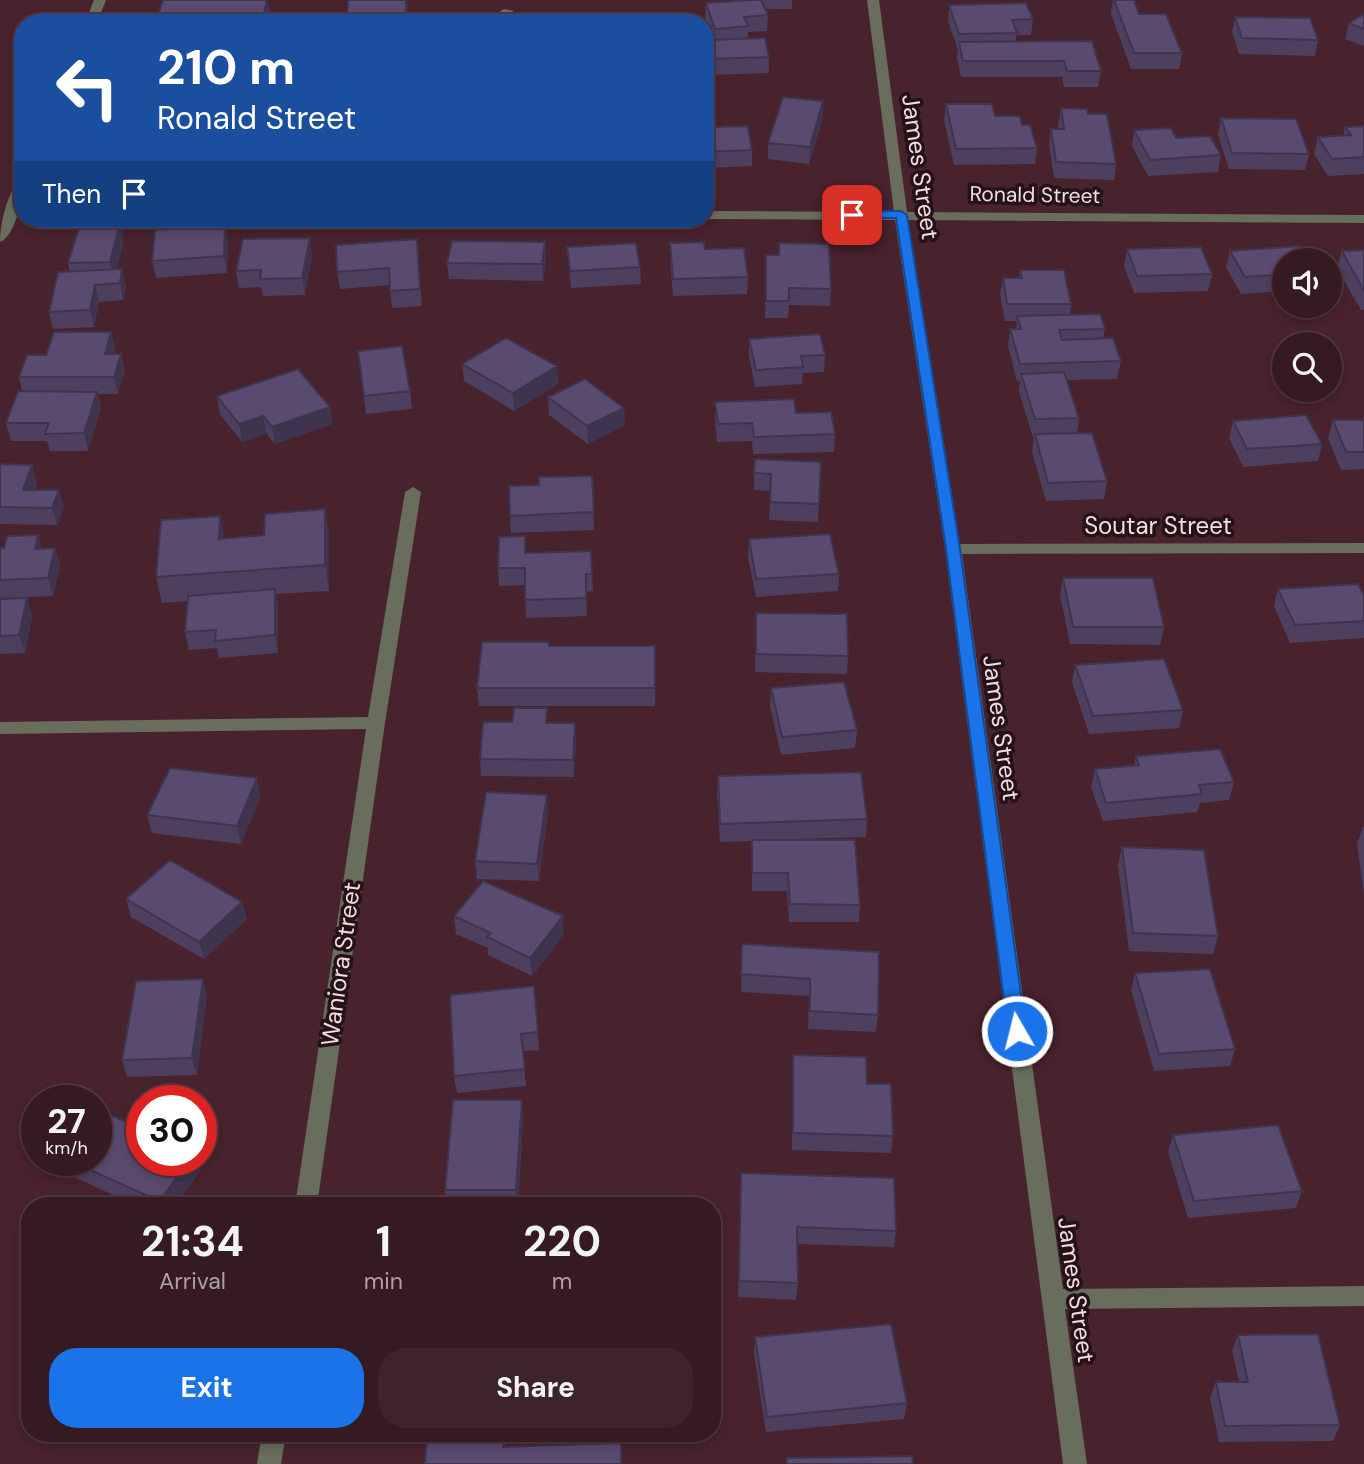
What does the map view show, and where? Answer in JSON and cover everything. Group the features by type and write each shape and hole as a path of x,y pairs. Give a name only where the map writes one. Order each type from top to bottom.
{"street":[{"name":"James Street","path":"873,0 901,215 953,549 1075,1464"},
{"path":"503,14 508,11"},
{"path":"0,238 11,213"},
{"name":"Ronald Street","path":"714,215 1364,219"},
{"name":"Waniora Street","path":"307,1197 376,723 413,492"},
{"name":"Soutar Street","path":"953,549 1364,548"},
{"path":"0,728 376,723"},
{"path":"1052,1299 1364,1296"},
{"path":"269,1464 273,1442"}],"building":[{"path":"163,0 267,0 264,14 158,14"},
{"path":"348,0 406,0 406,14 347,14"},
{"path":"761,0 768,15 744,17 749,26 715,29 714,14 710,14 706,3"},
{"path":"1114,0 1134,0 1139,14 1166,14 1182,53 1134,53"},
{"path":"1026,3 1033,19 1012,20 1017,33 959,34 949,5"},
{"path":"1364,14 1364,29 1349,23"},
{"path":"1235,17 1310,18 1318,40 1242,38"},
{"path":"765,38 769,57 714,59 714,40"},
{"path":"1092,41 1101,71 1067,71 1064,61 963,61 959,42"},
{"path":"783,97 823,101 810,147 768,143"},
{"path":"946,104 992,104 995,116 1020,116 1022,125 1030,125 1037,148 956,149"},
{"path":"1061,108 1087,109 1088,114 1107,114 1116,164 1056,162 1051,129 1064,129"},
{"path":"1221,118 1296,119 1309,154 1232,153"},
{"path":"748,126 752,150 714,152 714,127"},
{"path":"1364,126 1364,157 1332,159 1318,137 1351,135 1345,127"},
{"path":"1171,128 1176,138 1210,136 1221,155 1150,160 1134,130"},
{"path":"79,228 119,228 110,262 68,263"},
{"path":"225,228 224,256 152,261 155,230"},
{"path":"310,238 302,278 260,279 261,270 236,271 243,239"},
{"path":"417,239 420,289 390,291 389,268 337,272 336,245"},
{"path":"452,241 545,242 542,264 447,263"},
{"path":"704,242 705,249 744,248 748,277 673,279 670,243"},
{"path":"636,243 640,267 570,271 567,247"},
{"path":"779,243 829,244 831,289 789,288 789,301 766,301 766,255 779,255"},
{"path":"1201,247 1212,274 1137,276 1127,249"},
{"path":"1272,248 1272,275 1245,277 1230,251"},
{"path":"1364,250 1364,291 1342,251"},
{"path":"122,269 120,283 95,285 90,310 49,312 58,272"},
{"path":"1020,270 1064,270 1071,304 1007,304 1003,278 1022,278"},
{"path":"1100,314 1105,329 1059,330 1062,340 1113,338 1121,361 1020,364 1010,329 1021,329 1017,316"},
{"path":"54,332 111,332 105,354 121,354 114,377 19,377 27,355 46,355"},
{"path":"820,334 825,355 801,356 803,367 756,370 749,339"},
{"path":"506,338 557,366 513,393 462,364"},
{"path":"402,346 410,391 364,396 358,351"},
{"path":"298,369 330,407 272,427 263,416 239,424 217,396"},
{"path":"1064,372 1079,418 1035,419 1021,374"},
{"path":"585,379 624,408 587,426 548,397"},
{"path":"18,391 97,392 84,433 45,434 49,423 6,423"},
{"path":"794,399 796,413 831,412 835,434 754,437 752,423 718,424 715,402"},
{"path":"1306,415 1322,444 1247,449 1233,421"},
{"path":"1333,420 1364,420 1364,452 1346,452"},
{"path":"1092,433 1107,481 1048,483 1035,434"},
{"path":"755,459 821,462 819,504 770,502 771,474 754,473"},
{"path":"0,464 32,465 23,490 59,490 52,508 0,507"},
{"path":"592,476 594,512 510,516 509,486 539,485 539,477"},
{"path":"325,509 325,565 156,577 161,520 220,516 219,539 264,535 265,514"},
{"path":"830,534 839,574 756,579 749,539"},
{"path":"38,535 35,549 55,548 48,578 0,580 0,548 4,548 7,536"},
{"path":"525,536 525,553 591,551 592,574 586,574 586,598 525,600 525,568 498,568 499,537"},
{"path":"1063,578 1153,578 1164,627 1073,627"},
{"path":"1358,584 1364,595 1364,621 1295,625 1278,589"},
{"path":"275,589 275,635 215,641 216,630 185,632 188,596"},
{"path":"27,598 19,635 0,636 0,599"},
{"path":"756,613 847,614 848,656 756,654"},
{"path":"482,642 549,642 549,646 655,646 655,688 477,688"},
{"path":"1164,659 1183,710 1093,716 1075,665"},
{"path":"844,682 857,730 782,737 771,688"},
{"path":"514,708 547,708 546,723 575,723 573,760 480,759 483,722 512,722"},
{"path":"1220,749 1234,782 1199,785 1202,794 1106,803 1095,769 1139,765 1136,756"},
{"path":"170,768 257,778 237,826 147,815"},
{"path":"861,772 867,819 720,824 718,776"},
{"path":"486,792 547,795 537,864 475,861"},
{"path":"752,840 855,840 860,905 790,904 788,873 752,873"},
{"path":"1122,847 1204,850 1218,936 1133,933"},
{"path":"170,860 242,902 199,942 126,899"},
{"path":"483,881 563,916 530,958 487,937 491,933 454,916"},
{"path":"742,944 879,952 878,1015 810,1011 810,979 741,974"},
{"path":"1210,969 1235,1049 1159,1054 1135,973"},
{"path":"203,979 192,1058 122,1060 136,981"},
{"path":"534,986 538,1032 521,1034 525,1069 454,1076 450,995"},
{"path":"793,1055 866,1057 867,1084 891,1084 893,1136 793,1133"},
{"path":"453,1100 522,1100 516,1190 445,1190"},
{"path":"112,1116 126,1122 126,1176 178,1176 162,1197 150,1197 104,1176 112,1176"},
{"path":"1278,1125 1302,1191 1194,1201 1173,1135"},
{"path":"741,1173 894,1178 896,1231 797,1227 798,1283 739,1281"},
{"path":"891,1324 907,1403 767,1417 755,1337"},
{"path":"1318,1334 1340,1425 1225,1426 1216,1382 1248,1382 1238,1335"},
{"path":"426,1442 503,1442 503,1447 621,1443 621,1464 425,1464"},
{"path":"912,1456 913,1464 787,1464 787,1458"}],"route":[{"path":"852,215 901,215 953,549 1017,1031"}]}
